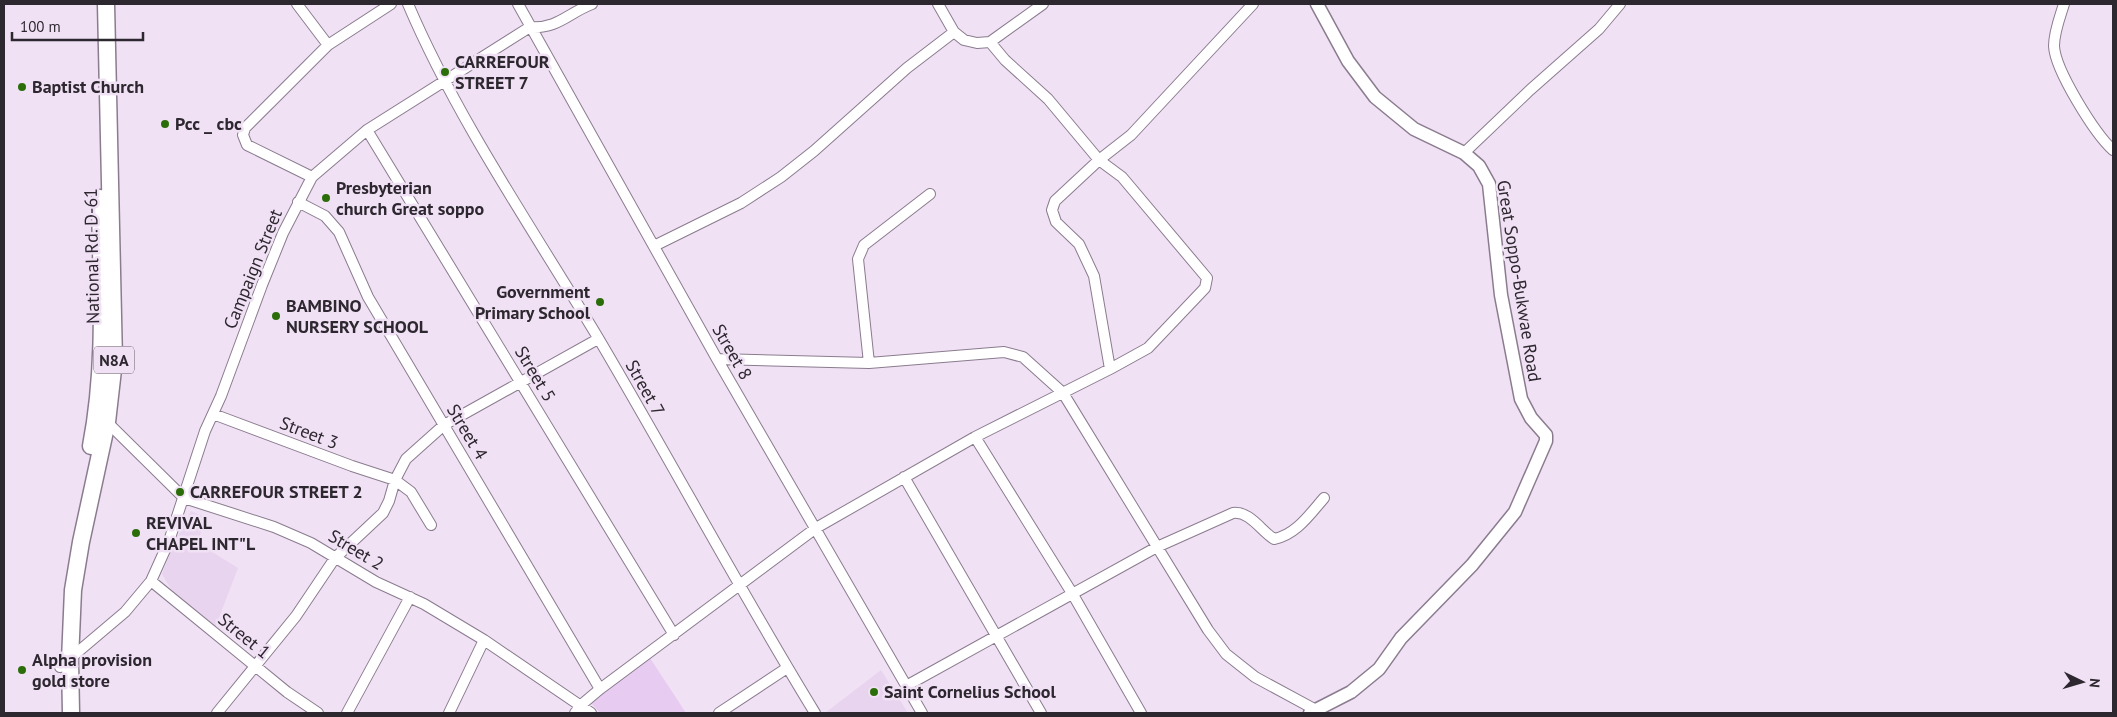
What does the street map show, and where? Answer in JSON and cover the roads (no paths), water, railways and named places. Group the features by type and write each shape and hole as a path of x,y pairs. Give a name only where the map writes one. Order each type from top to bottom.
{"highway":[{"name":"National Rd. D-61","path":"62,713 64,663 63,590 94,432 102,364 96,4"},
{"name":"National Rd. D-61","path":"71,713 64,663 73,590 112,390 114,329 106,4"}],"street":[{"path":"297,4 328,45"},
{"path":"312,178 247,145 243,135 245,128 328,45 392,4"},
{"name":"Street 7","path":"408,4 443,80 598,339 738,586 814,713"},
{"name":"Street 8","path":"518,4 717,359 922,713"},
{"name":"Campaign Street","path":"64,663 125,612 151,581 169,541 213,414 276,250 298,202 312,178 367,130 443,80 530,26 544,28 566,20 592,4"},
{"path":"938,4 954,32 964,40 977,43 990,42 1043,4"},
{"path":"1110,369 1094,276 1079,244 1056,222 1052,210 1055,201 1099,160 1132,135 1253,4"},
{"name":"Great Soppo-Bukwae Road","path":"1313,712 1351,692 1379,669 1402,638 1472,566 1516,512 1546,441 1544,431 1531,418 1521,399 1501,295 1489,184 1479,166 1464,152 1414,129 1375,97 1348,61 1317,4"},
{"path":"1464,152 1599,29 1620,4"},
{"path":"2064,4 2054,45 2056,57 2086,118 2105,143 2113,150"},
{"path":"654,246 741,203 781,177 814,152 894,79 954,32"},
{"path":"578,709 600,689 816,528 975,437 1148,348 1205,288 1207,278 1122,177 1099,160 1048,99 1005,60 990,42"},
{"name":"Street 5","path":"367,130 674,635"},
{"path":"869,363 858,259 864,245 930,194"},
{"name":"Street 4","path":"298,202 325,216 340,232 368,297 600,689"},
{"path":"217,713 296,616 335,558 383,513 389,501 395,480 406,459 444,425 521,384 598,339"},
{"path":"717,359 869,363 1004,352 1023,357 1063,393 1208,630 1226,654 1255,677 1313,712"},
{"name":"Street 3","path":"213,414 395,480"},
{"name":"Street 2","path":"107,422 184,498 274,527 311,542 376,582 410,597 484,640 578,709 591,713"},
{"path":"975,437 1072,593 1141,713"},
{"path":"904,477 1041,713"},
{"path":"395,480 410,492 431,525"},
{"path":"906,686 1157,547 1240,512 1247,515 1264,533 1274,539 1285,537 1300,525 1324,498"},
{"name":"Street 1","path":"151,581 256,667 318,713"},
{"path":"347,713 410,597"},
{"path":"448,713 484,640"},
{"path":"719,713 787,668"}],"place":[{"name":"CARREFOUR STREET 7","path":"445,72"},
{"name":"Baptist Church","path":"22,87"},
{"name":"Pcc _ cbc","path":"165,124"},
{"name":"Presbyterian church Great soppo","path":"326,198"},
{"name":"Government Primary School","path":"600,302"},
{"name":"BAMBINO NURSERY SCHOOL","path":"276,316"},
{"name":"CARREFOUR STREET 2","path":"180,492"},
{"name":"REVIVAL CHAPEL INT\"L","path":"136,533"},
{"name":"Alpha provision gold store","path":"22,670"},
{"name":"Saint Cornelius School","path":"874,692"}]}
